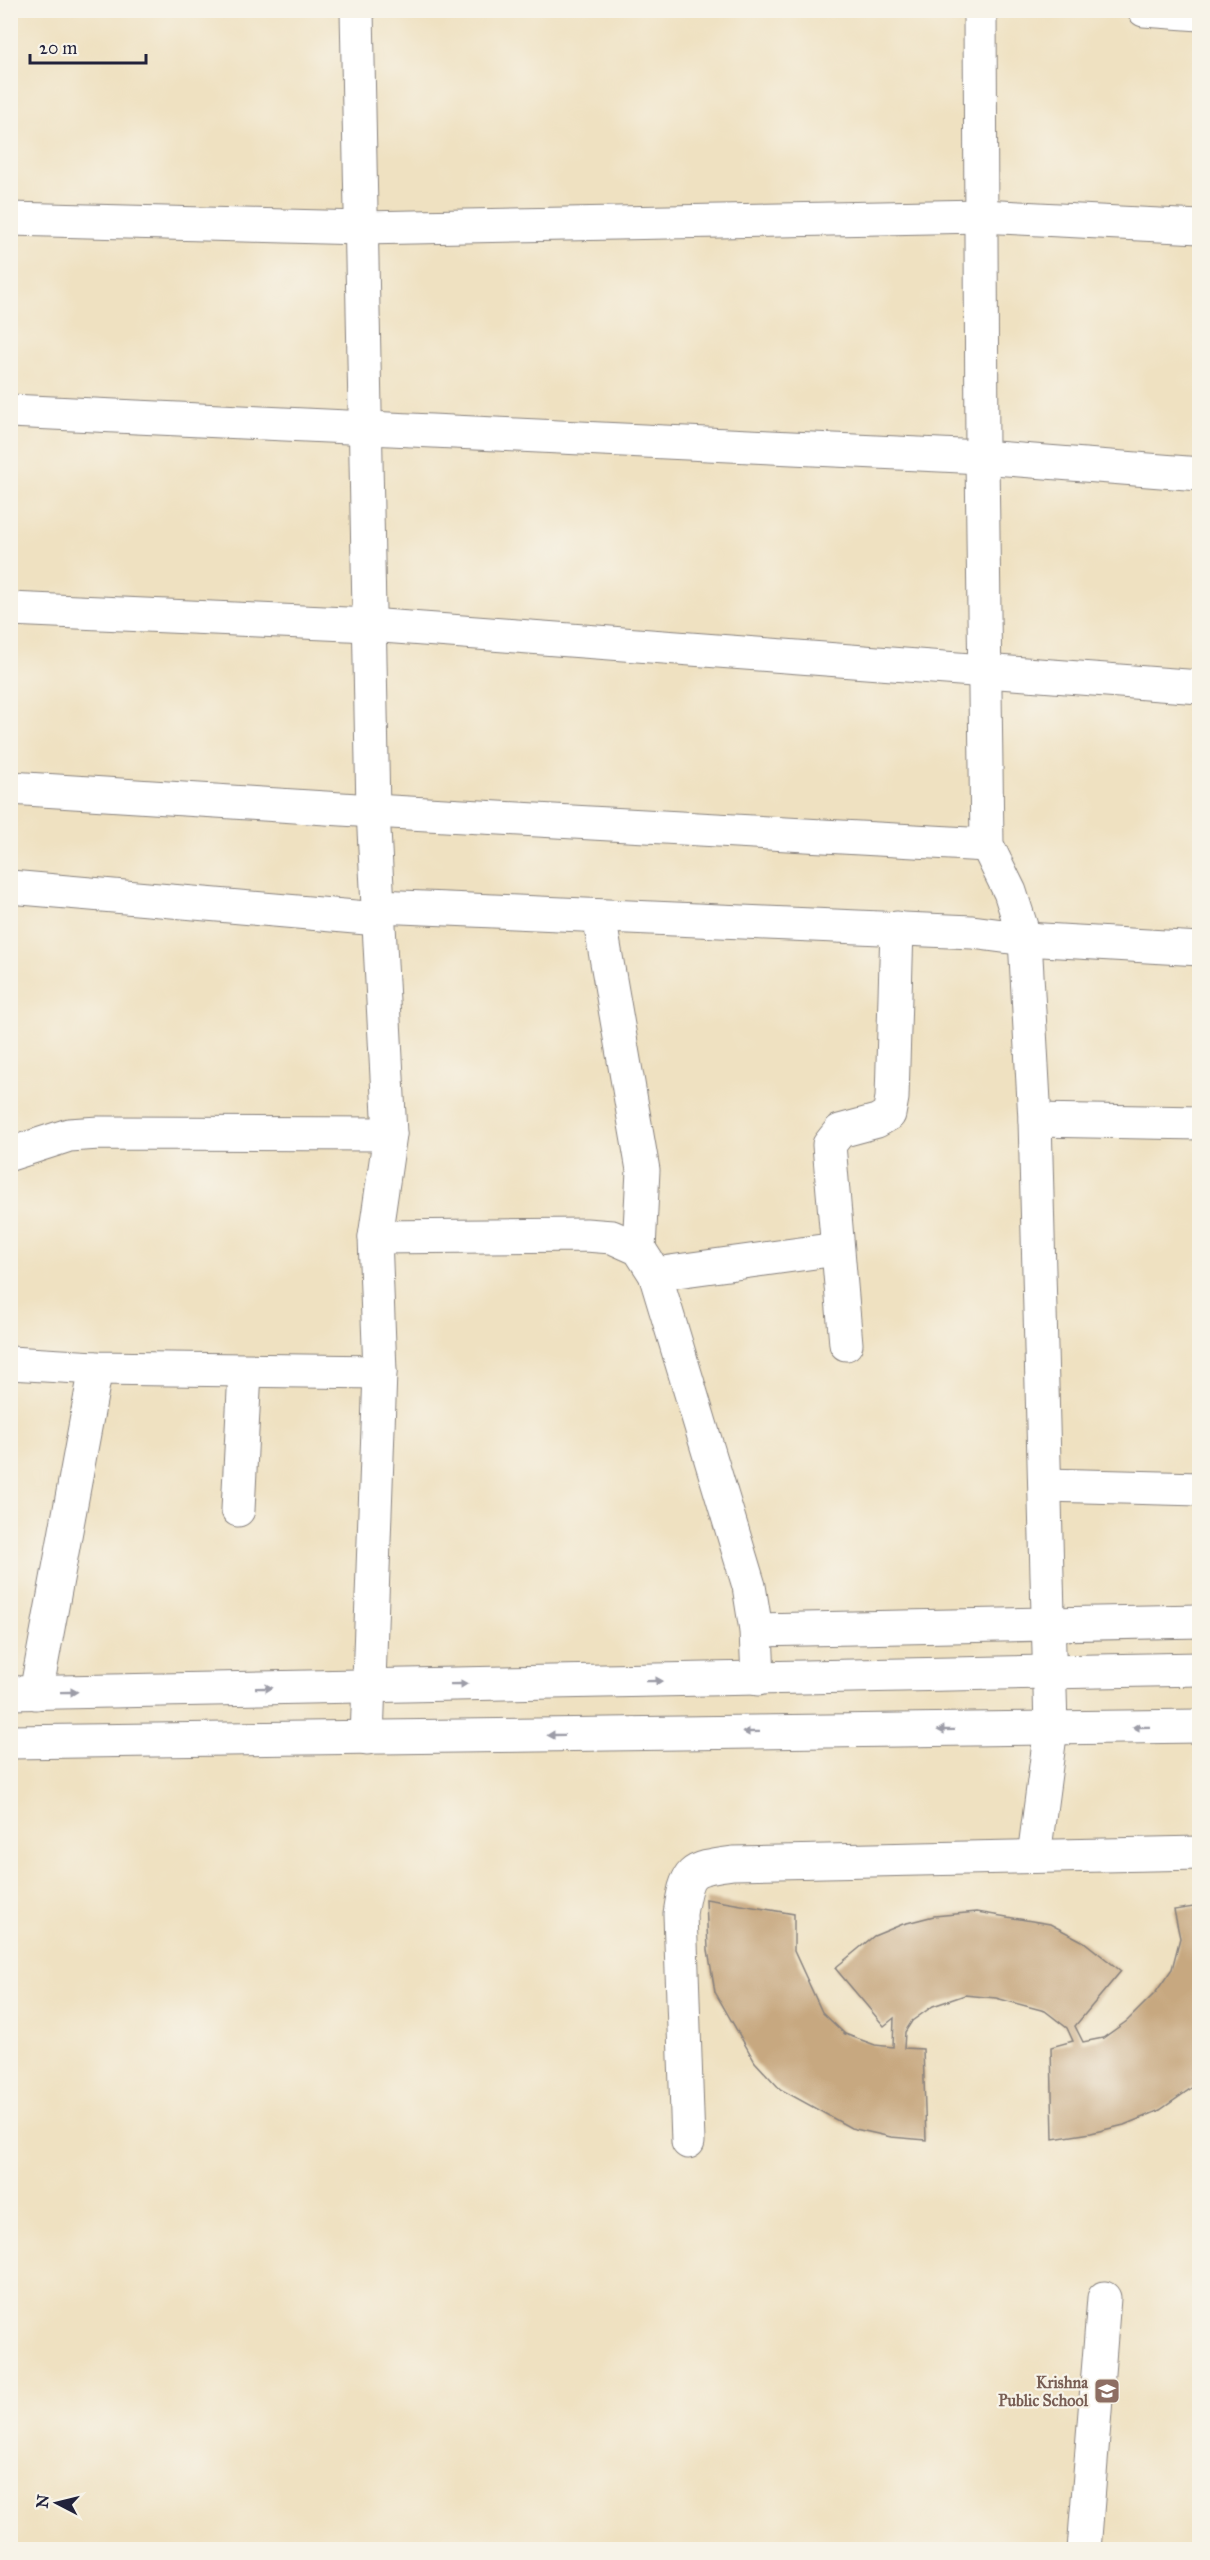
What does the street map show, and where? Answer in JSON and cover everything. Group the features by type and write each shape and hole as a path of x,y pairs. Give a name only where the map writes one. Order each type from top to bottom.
{"street":[{"path":"357,10 373,811 390,1134 375,1238 380,1372 368,1738"},
{"path":"980,10 987,845 1010,892 1025,939 1035,1120 1046,1485 1051,1728 1034,1856"},
{"path":"1144,10 1200,14"},
{"path":"10,219 362,228 981,216 1200,227"},
{"path":"10,411 367,426 982,457 1200,474"},
{"path":"10,609 369,625 1200,687"},
{"path":"10,788 373,811 987,845"},
{"path":"10,886 378,913 599,916 897,928 972,932 1025,939 1200,949"},
{"path":"599,916 643,1170 647,1261 749,1586 756,1630 758,1679"},
{"path":"846,1344 829,1145 840,1131 877,1121 889,1114 892,1098 897,928"},
{"path":"1035,1120 1200,1123"},
{"path":"10,1154 69,1134 390,1134"},
{"path":"375,1238 586,1235 612,1237 647,1261 837,1250"},
{"path":"10,1363 96,1368 380,1372"},
{"path":"96,1368 23,1693 1200,1669"},
{"path":"238,1509 245,1371"},
{"path":"1046,1485 1200,1489"},
{"path":"756,1630 1200,1621"},
{"path":"10,1742 1200,1726"},
{"path":"688,2142 680,1914 685,1882 701,1867 733,1863 1200,1853"},
{"path":"1084,2550 1104,2298"}],"building":[{"path":"706,1899 794,1914 794,1951 822,2012 845,2034 875,2045 893,2047 894,2018 884,2026 835,1968 874,1936 903,1924 934,1916 977,1912 1050,1924 1084,1942 1121,1971 1075,2026 1083,2042 1103,2038 1127,2021 1156,1992 1172,1969 1180,1938 1174,1910 1200,1906 1200,2082 1160,2110 1124,2125 1053,2139 1051,2047 1073,2041 1067,2028 1045,2011 996,1998 965,1995 933,2006 912,2021 905,2032 904,2048 923,2049 926,2140 891,2137 851,2128 780,2089 755,2062 715,1992 708,1950"}],"place":[{"name":"Krishna Public School","path":"1107,2391"}]}
